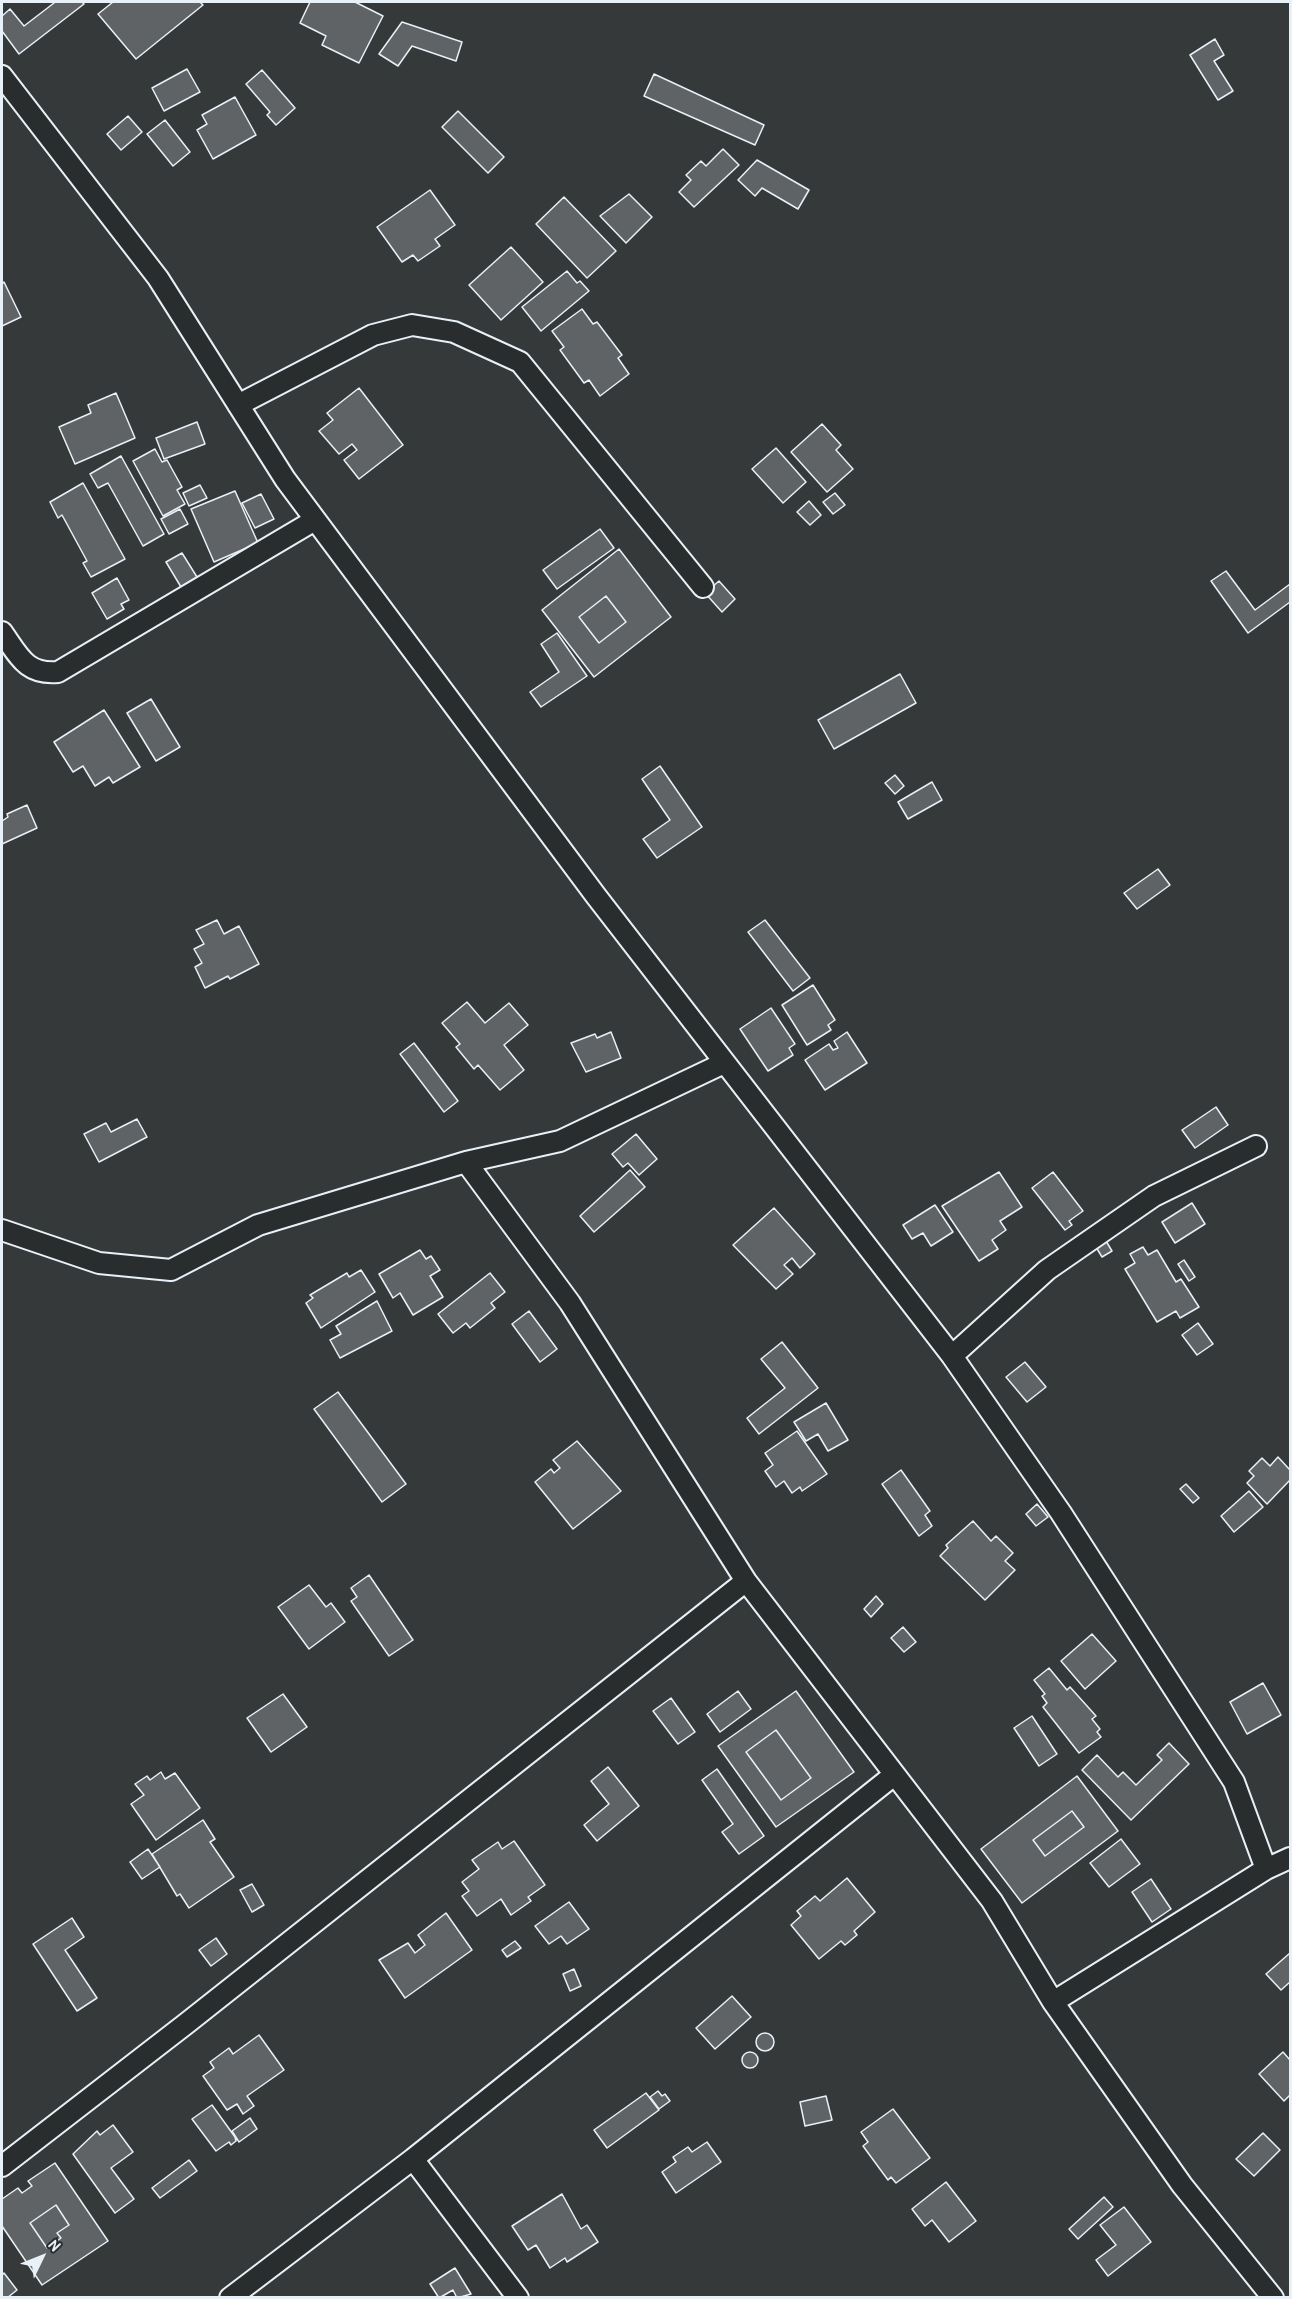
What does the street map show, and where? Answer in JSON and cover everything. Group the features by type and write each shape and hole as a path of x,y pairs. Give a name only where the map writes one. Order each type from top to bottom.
{"street":[{"path":"2,76 158,278 285,479 315,520 724,1064 952,1356 1061,1513 1234,1782 1266,1869"},
{"path":"238,405 373,335 412,325 454,332 520,362 703,587"},
{"path":"2,632 30,669 42,674 58,672 315,520"},
{"path":"2,1230 99,1263 171,1270 258,1225 466,1162 560,1141 724,1064"},
{"path":"952,1356 1047,1270 1154,1196 1256,1146"},
{"path":"466,1162 570,1303 746,1581 992,1901 1053,2002 1182,2185 1273,2298"},
{"path":"2,2166 187,2023 746,1581"},
{"path":"230,2298 413,2159 894,1775"},
{"path":"1053,2002 1266,1869 1290,1858"},
{"path":"413,2159 518,2298"}],"building":[{"path":"53,2 82,2 84,4 19,54 2,31 2,16 10,9 24,26"},
{"path":"113,2 200,2 203,5 136,59 98,14"},
{"path":"310,2 355,2 383,16 359,63 322,45 326,36 300,23"},
{"path":"402,22 462,42 456,61 412,46 398,66 379,54"},
{"path":"1215,39 1224,55 1214,61 1233,91 1218,100 1190,55"},
{"path":"187,69 200,92 164,111 152,88"},
{"path":"262,70 295,108 276,125 267,115 270,112 246,84"},
{"path":"654,74 764,125 755,145 644,96"},
{"path":"235,97 256,135 213,159 197,130 207,124 202,115"},
{"path":"458,111 504,157 488,173 442,127"},
{"path":"128,116 142,132 121,150 107,134"},
{"path":"165,120 190,152 173,166 147,134"},
{"path":"723,149 739,165 694,207 679,192 691,180 686,175 701,161 706,166"},
{"path":"757,160 809,190 798,209 762,188 755,196 738,180"},
{"path":"430,190 455,225 435,239 440,246 418,261 413,255 402,262 377,227"},
{"path":"629,194 652,217 626,243 600,216"},
{"path":"564,197 616,251 587,278 536,224"},
{"path":"511,247 543,282 501,320 469,285"},
{"path":"567,271 577,283 580,281 589,291 541,331 522,307"},
{"path":"4,282 21,317 2,326 2,284"},
{"path":"582,309 593,324 597,322 622,355 618,358 629,374 600,396 589,380 584,383 560,350 564,347 552,331"},
{"path":"359,388 403,445 359,479 344,460 357,450 352,444 339,454 319,431 333,420 327,413"},
{"path":"116,393 135,438 75,464 59,427 91,413 88,405"},
{"path":"197,422 205,444 164,459 156,438"},
{"path":"822,424 841,445 836,450 853,469 827,492 791,452"},
{"path":"776,448 806,482 783,503 752,469"},
{"path":"155,449 162,462 167,460 182,487 177,490 185,504 163,516 133,461"},
{"path":"121,456 164,534 143,546 108,483 98,488 90,474"},
{"path":"83,483 125,559 91,577 83,563 87,561 62,515 58,518 50,502"},
{"path":"200,485 207,498 189,506 183,493"},
{"path":"235,491 258,543 214,562 191,509"},
{"path":"835,493 845,505 833,514 823,502"},
{"path":"261,494 274,519 255,528 242,503"},
{"path":"809,501 821,515 810,525 797,512"},
{"path":"180,509 188,524 169,534 161,519"},
{"path":"600,529 614,548 557,589 543,570"},
{"path":"619,549 671,617 594,677 542,610","holes":["606,596 626,622 599,643 579,617"]},
{"path":"182,553 197,577 181,587 166,562"},
{"path":"1226,571 1255,610 1290,584 1290,602 1248,633 1211,581"},
{"path":"117,578 129,600 121,604 124,609 107,619 92,593"},
{"path":"719,581 735,599 722,612 705,593"},
{"path":"606,596 626,622 599,643 579,617"},
{"path":"557,633 587,676 541,707 530,692 559,672 541,644"},
{"path":"900,674 916,703 834,749 818,720"},
{"path":"151,699 180,747 156,761 127,713"},
{"path":"104,710 140,767 113,783 109,777 95,786 83,766 73,772 54,742"},
{"path":"660,766 702,827 657,858 643,839 670,820 642,779"},
{"path":"895,775 904,786 895,794 885,783"},
{"path":"932,782 942,800 908,819 898,802"},
{"path":"27,805 37,828 2,844 2,821 8,817 7,814"},
{"path":"1158,869 1170,885 1137,909 1124,893"},
{"path":"217,920 224,934 239,926 259,964 230,979 228,976 205,988 195,967 202,963 194,949 204,944 196,930"},
{"path":"765,920 810,978 793,991 748,932"},
{"path":"813,985 835,1020 828,1025 831,1030 807,1045 782,1005"},
{"path":"467,1002 485,1023 509,1003 528,1025 504,1045 524,1070 500,1090 478,1065 474,1069 456,1047 460,1044 442,1023"},
{"path":"771,1008 795,1044 789,1048 793,1055 768,1071 740,1029"},
{"path":"611,1032 621,1058 586,1072 571,1043 595,1034 597,1038"},
{"path":"847,1032 867,1063 825,1090 805,1060 829,1044 833,1050 838,1048 834,1041"},
{"path":"414,1043 458,1101 444,1112 400,1054"},
{"path":"1216,1107 1228,1125 1195,1148 1182,1130"},
{"path":"137,1119 147,1137 99,1162 84,1134 106,1123 111,1132"},
{"path":"636,1134 657,1159 639,1175 628,1163 623,1167 612,1154"},
{"path":"630,1170 645,1187 594,1232 580,1216"},
{"path":"999,1172 1022,1207 1000,1221 1006,1230 992,1240 998,1249 979,1261 942,1206"},
{"path":"1053,1172 1083,1211 1069,1221 1072,1225 1065,1230 1032,1188"},
{"path":"1192,1203 1205,1224 1175,1243 1162,1222"},
{"path":"935,1205 953,1232 931,1246 923,1233 912,1239 903,1225"},
{"path":"774,1208 815,1254 800,1268 792,1258 784,1265 793,1274 776,1289 733,1245"},
{"path":"1106,1241 1112,1251 1102,1257 1096,1247"},
{"path":"1143,1247 1148,1255 1157,1250 1176,1282 1181,1279 1199,1307 1180,1318 1176,1311 1157,1322 1125,1269 1135,1263 1130,1254"},
{"path":"420,1250 426,1259 431,1256 440,1270 430,1276 443,1297 413,1315 400,1293 393,1298 379,1274"},
{"path":"1184,1260 1195,1277 1189,1281 1178,1264"},
{"path":"361,1270 375,1292 321,1328 306,1303 313,1298 310,1295 347,1273 349,1277"},
{"path":"490,1273 505,1292 491,1303 495,1308 470,1328 466,1323 453,1333 438,1314"},
{"path":"377,1301 392,1331 340,1358 330,1340 341,1334 336,1326"},
{"path":"529,1311 557,1349 540,1362 512,1324"},
{"path":"1198,1323 1213,1344 1197,1355 1182,1335"},
{"path":"782,1342 818,1388 759,1434 747,1418 785,1388 761,1359"},
{"path":"1025,1362 1046,1387 1027,1402 1006,1377"},
{"path":"338,1392 406,1484 382,1502 314,1409"},
{"path":"826,1403 848,1440 828,1451 818,1434 806,1441 794,1422"},
{"path":"797,1431 827,1474 802,1491 800,1487 792,1493 784,1481 776,1487 765,1471 773,1465 765,1453"},
{"path":"577,1441 621,1491 573,1529 535,1482 551,1469 554,1473 560,1468 553,1460"},
{"path":"1278,1457 1290,1470 1290,1480 1267,1504 1247,1483 1254,1476 1249,1471 1262,1458 1270,1466"},
{"path":"901,1470 930,1511 925,1515 932,1526 919,1536 882,1484"},
{"path":"1186,1484 1199,1498 1193,1503 1180,1489"},
{"path":"1249,1491 1263,1507 1234,1532 1221,1516"},
{"path":"1037,1504 1048,1517 1036,1526 1026,1514"},
{"path":"973,1521 991,1541 996,1536 1013,1553 1005,1561 1015,1570 985,1600 940,1556 948,1548 946,1545"},
{"path":"369,1575 413,1640 389,1656 351,1601 357,1597 351,1588"},
{"path":"309,1585 326,1607 331,1603 345,1622 309,1649 278,1607"},
{"path":"876,1596 883,1604 871,1617 864,1609"},
{"path":"903,1627 916,1642 904,1652 891,1638"},
{"path":"1092,1634 1116,1661 1085,1689 1061,1661"},
{"path":"1049,1668 1067,1690 1070,1687 1096,1716 1092,1719 1100,1729 1097,1732 1101,1737 1079,1753 1043,1707 1047,1703 1042,1696 1045,1694 1034,1680"},
{"path":"1263,1683 1281,1715 1247,1734 1230,1702"},
{"path":"738,1691 751,1709 720,1732 707,1714"},
{"path":"796,1691 854,1772 776,1827 718,1746","holes":["776,1730 811,1778 781,1800 746,1752"]},
{"path":"283,1694 307,1727 271,1752 247,1718"},
{"path":"671,1698 695,1732 678,1744 653,1711"},
{"path":"1032,1716 1057,1754 1039,1766 1014,1728"},
{"path":"776,1730 811,1778 781,1800 746,1752"},
{"path":"1169,1743 1189,1764 1131,1820 1082,1770 1097,1755 1118,1777 1123,1772 1136,1785 1162,1760 1157,1755"},
{"path":"608,1767 639,1806 597,1841 584,1825 609,1804 591,1781"},
{"path":"717,1769 764,1836 739,1854 722,1832 733,1824 702,1780"},
{"path":"161,1772 165,1779 175,1773 200,1808 156,1840 131,1804 144,1795 135,1784 147,1776 150,1780"},
{"path":"1077,1776 1118,1831 1022,1903 981,1849","holes":["1072,1811 1084,1827 1045,1856 1033,1840"]},
{"path":"1072,1811 1084,1827 1045,1856 1033,1840"},
{"path":"203,1820 215,1839 210,1842 234,1877 189,1908 180,1894 177,1896 152,1854"},
{"path":"1121,1839 1140,1864 1109,1887 1090,1863"},
{"path":"514,1841 545,1885 528,1897 531,1901 511,1915 501,1899 477,1916 462,1896 469,1891 462,1882 479,1869 472,1860 498,1842 502,1849"},
{"path":"148,1849 160,1867 142,1879 130,1862"},
{"path":"847,1878 875,1912 854,1931 857,1935 845,1945 841,1941 819,1959 791,1925 801,1916 797,1911 815,1896 820,1901"},
{"path":"1151,1879 1171,1909 1152,1922 1132,1892"},
{"path":"252,1884 264,1905 252,1912 240,1890"},
{"path":"569,1902 589,1929 567,1944 561,1936 549,1944 535,1926"},
{"path":"446,1913 472,1950 405,1998 379,1960 408,1943 415,1953 425,1945 418,1935"},
{"path":"72,1918 84,1937 65,1950 97,1998 77,2011 33,1944"},
{"path":"216,1938 227,1954 211,1966 199,1950"},
{"path":"515,1941 521,1948 507,1957 502,1950"},
{"path":"1290,1953 1290,1982 1281,1990 1266,1974"},
{"path":"574,1969 581,1986 570,1991 563,1974"},
{"path":"732,1996 751,2017 715,2049 696,2028"},
{"path":"765,2033 771,2036 774,2042 771,2048 765,2051 759,2048 756,2042 759,2036"},
{"path":"259,2035 284,2070 247,2096 254,2106 243,2114 237,2104 227,2110 203,2076 214,2068 210,2062 229,2048 233,2054"},
{"path":"750,2052 756,2054 758,2060 756,2066 750,2068 744,2066 742,2060 744,2054"},
{"path":"1283,2052 1290,2060 1290,2095 1284,2101 1259,2074"},
{"path":"658,2091 662,2096 665,2094 670,2101 659,2109 650,2097"},
{"path":"646,2093 659,2110 607,2148 594,2130"},
{"path":"826,2096 832,2120 805,2126 800,2102"},
{"path":"212,2105 236,2141 231,2145 229,2142 216,2151 192,2119"},
{"path":"893,2109 930,2158 896,2183 891,2177 888,2180 863,2146 868,2142 861,2132"},
{"path":"250,2118 257,2129 239,2142 232,2131"},
{"path":"113,2125 133,2152 111,2168 134,2199 115,2213 73,2154 97,2131 100,2135"},
{"path":"1263,2133 1280,2150 1254,2176 1236,2159"},
{"path":"707,2142 721,2162 676,2193 662,2172 676,2162 673,2157 688,2147 692,2152"},
{"path":"189,2160 197,2171 160,2198 152,2188"},
{"path":"55,2163 108,2241 42,2285 2,2226 2,2199 18,2188 22,2193 32,2186 28,2181","holes":["56,2205 69,2225 57,2233 61,2238 47,2248 30,2223"]},
{"path":"946,2182 976,2221 949,2242 932,2220 925,2226 912,2209"},
{"path":"562,2194 581,2229 587,2225 598,2242 567,2262 565,2258 550,2268 536,2245 528,2250 512,2226"},
{"path":"1104,2197 1113,2207 1078,2239 1069,2229"},
{"path":"56,2205 69,2225 57,2233 61,2238 47,2248 30,2223"},
{"path":"1124,2207 1151,2242 1108,2276 1096,2260 1116,2245 1100,2225"},
{"path":"455,2268 471,2294 457,2298 453,2290 439,2298 430,2284"},
{"path":"4,2273 17,2290 7,2298 2,2298 2,2275"}]}
